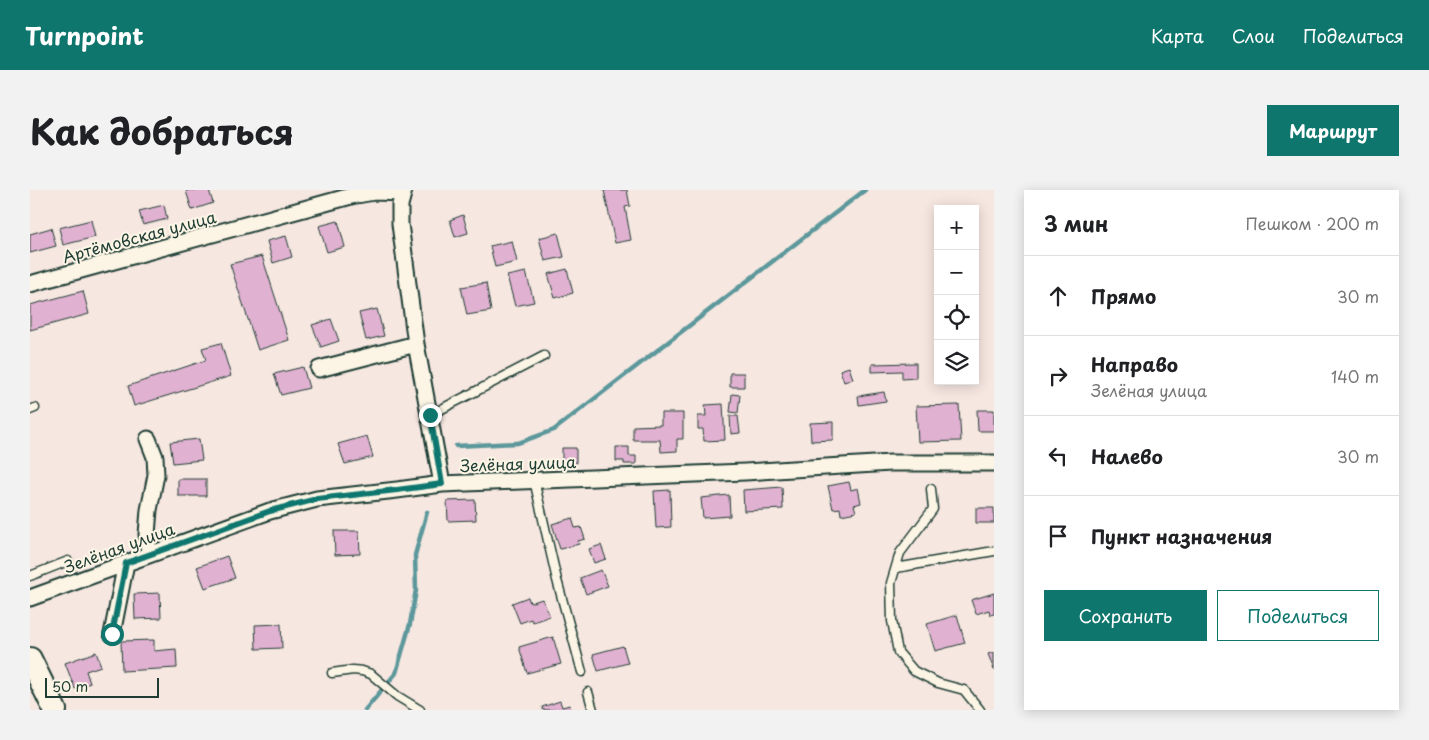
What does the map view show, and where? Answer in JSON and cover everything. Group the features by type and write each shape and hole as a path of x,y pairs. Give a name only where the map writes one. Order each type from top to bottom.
{"main road":[{"path":"30,659 54,710"}],"street":[{"name":"Артёмовская улица","path":"30,284 351,196 374,192 404,191"},
{"path":"404,191 400,206 400,224 416,344 442,484"},
{"path":"319,369 416,344"},
{"path":"148,439 155,458 156,475 149,510 147,534 149,555"},
{"name":"Зелёная улица","path":"30,598 270,511 317,499 442,484 891,464 994,463"},
{"path":"112,634 126,563"}],"lane":[{"path":"430,415 544,356"},
{"path":"534,480 557,580 582,672"},
{"path":"932,489 933,508 900,553 891,583 892,621 898,652 914,671 938,683 964,690 980,710"},
{"path":"896,568 994,551"},
{"path":"30,576 68,561"},
{"path":"332,673 353,670 371,674 397,696 420,710"},
{"path":"588,692 593,710"}],"building":[{"path":"209,190 213,203 192,210 186,191"},
{"path":"604,190 627,190 630,206 625,207 631,240 615,243"},
{"path":"164,205 167,219 143,225 139,211"},
{"path":"463,215 468,233 455,237 450,220"},
{"path":"91,220 95,237 63,245 59,228"},
{"path":"338,221 345,247 327,252 319,226"},
{"path":"51,228 56,246 30,253 30,234"},
{"path":"558,233 564,257 545,261 539,238"},
{"path":"286,236 292,257 273,263 267,241"},
{"path":"512,241 517,262 495,267 490,246"},
{"path":"262,256 289,340 258,350 230,264"},
{"path":"567,269 573,293 555,298 548,274"},
{"path":"526,272 534,302 515,306 507,276"},
{"path":"486,283 491,311 467,315 461,287"},
{"path":"83,291 89,314 30,330 30,305"},
{"path":"377,309 384,336 366,340 359,313"},
{"path":"331,319 339,341 321,347 312,325"},
{"path":"221,343 231,376 134,406 128,386 206,360 202,348"},
{"path":"916,363 916,378 902,379 902,371 872,372 872,364"},
{"path":"303,367 309,388 281,395 274,374"},
{"path":"849,367 853,379 844,382 840,370"},
{"path":"730,373 744,373 744,387 730,387"},
{"path":"884,392 886,401 859,405 858,396"},
{"path":"732,394 740,395 738,413 730,412"},
{"path":"723,404 725,440 704,441 703,429 698,429 698,416 706,416 705,405"},
{"path":"959,405 961,441 918,442 916,406"},
{"path":"977,410 994,410 994,431 978,431"},
{"path":"661,413 683,413 683,439 677,439 677,451 661,452 660,440 633,440 633,426 661,425"},
{"path":"730,416 738,416 740,433 731,434"},
{"path":"833,422 833,440 811,441 810,423"},
{"path":"367,436 373,457 345,464 338,444"},
{"path":"199,439 202,460 173,463 170,442"},
{"path":"616,447 629,447 629,456 636,456 636,464 624,464 624,461 616,461"},
{"path":"562,448 576,448 576,464 562,465"},
{"path":"178,479 206,479 206,496 178,496"},
{"path":"849,482 851,490 858,488 861,503 854,505 856,512 841,515 840,508 833,509 828,486"},
{"path":"782,487 783,509 744,511 743,490"},
{"path":"670,490 671,527 656,528 654,491"},
{"path":"729,495 730,516 703,518 701,498"},
{"path":"475,500 476,520 448,521 447,501"},
{"path":"976,508 994,508 994,523 976,523"},
{"path":"572,518 575,528 581,527 585,539 578,541 579,544 560,549 552,524"},
{"path":"334,531 359,531 360,554 335,555"},
{"path":"601,545 606,559 594,563 589,549"},
{"path":"227,556 235,578 205,588 197,567"},
{"path":"601,570 608,586 586,594 580,578"},
{"path":"160,593 161,618 135,619 134,594"},
{"path":"994,593 994,614 990,615 989,610 976,614 971,600"},
{"path":"528,597 530,603 542,599 550,616 533,622 531,619 520,623 512,603"},
{"path":"957,615 965,643 935,651 927,624"},
{"path":"281,624 282,648 256,649 255,625"},
{"path":"553,637 561,664 527,673 519,647"},
{"path":"154,640 154,651 176,649 177,668 122,671 121,641"},
{"path":"623,646 628,663 598,671 593,654"},
{"path":"96,652 101,666 86,671 90,683 75,689 65,663"},
{"path":"994,652 994,670 988,654"},
{"path":"560,701 562,707 570,705 571,710 543,710 542,707"}],"waterway":[{"path":"456,446 518,443 554,430 865,190"},
{"path":"365,710 396,673 410,624 416,590 415,555 427,512"}],"route":[{"path":"112,634 126,563 270,511 317,499 442,484 430,415"}]}
